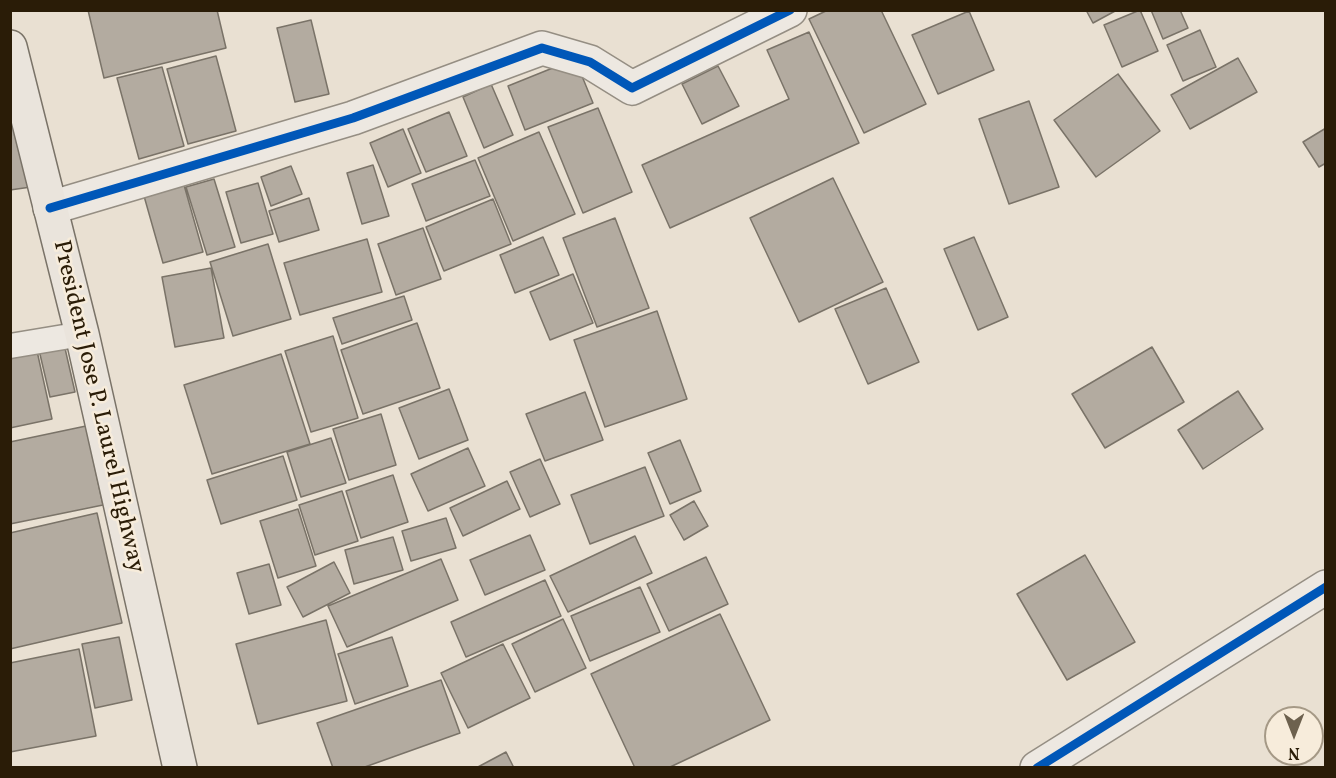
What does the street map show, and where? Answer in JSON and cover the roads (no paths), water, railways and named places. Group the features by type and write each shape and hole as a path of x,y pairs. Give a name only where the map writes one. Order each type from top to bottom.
{"highway":[{"name":"President Jose P. Laurel Highway","path":"10,47 15,87 50,208 82,334 180,768"}],"street":[{"path":"50,208 353,118 542,48 590,62 633,88 790,10"},
{"path":"1036,768 1326,587"}],"lane":[{"path":"10,346 82,334"}]}
